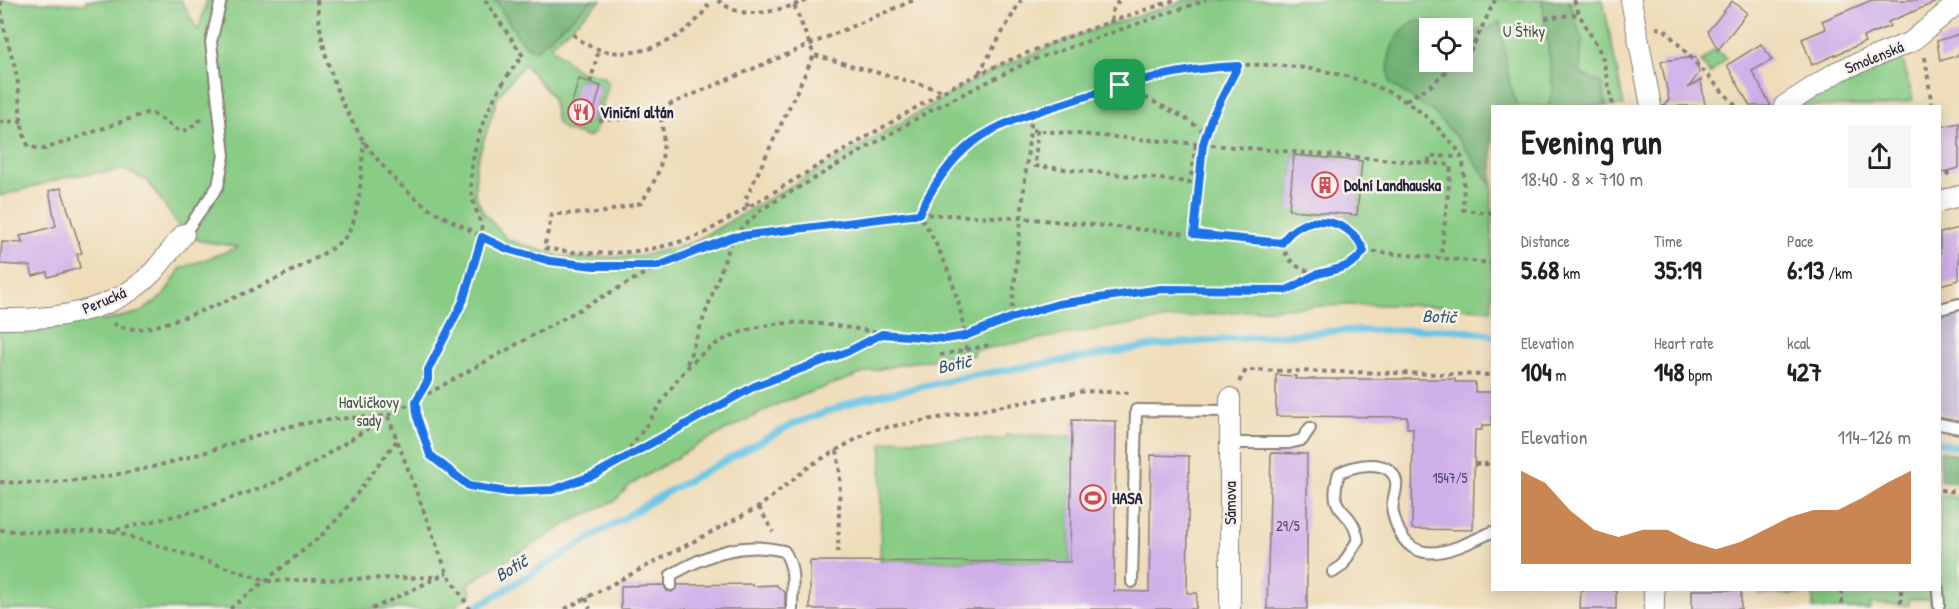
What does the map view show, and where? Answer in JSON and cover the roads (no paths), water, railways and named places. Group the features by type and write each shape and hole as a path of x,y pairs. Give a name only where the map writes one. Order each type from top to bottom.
{"street":[{"path":"1631,0 1651,105"},
{"name":"Smolenská","path":"1786,105 1838,71 1900,48 1921,35 1959,2"},
{"path":"1941,201 1959,196"},
{"name":"Perucká","path":"0,319 55,317 121,297 151,274 184,234"},
{"name":"Sámova","path":"1230,404 1230,609"},
{"path":"1654,591 1654,609"}],"lane":[{"path":"184,234 218,186 224,155 211,42 221,0"},
{"path":"1941,309 1959,304"},
{"path":"1132,582 1136,410 1230,404"},
{"path":"1941,424 1959,428"},
{"path":"1231,442 1289,443 1302,440 1310,428"},
{"path":"1334,572 1342,566 1359,540 1356,524 1335,503 1334,492 1339,473 1352,466 1380,466 1392,473 1396,481 1392,510 1399,531 1412,546 1426,553 1441,554 1491,532"},
{"path":"671,585 671,575 701,558 729,549 752,547 784,551 793,571 792,609"},
{"path":"1938,591 1939,605"}],"waterway":[{"name":"Botič","path":"473,609 667,492 793,424 860,400 970,376 1157,345 1335,331 1451,329 1491,335"},
{"name":"Botič","path":"1941,443 1959,447"}],"place":[{"name":"Viniční altán","path":"581,112"},
{"name":"Dolní Landhauska","path":"1325,185"},
{"name":"HASA","path":"1093,498"}],"park label":[{"name":"U Štiky","path":"1524,31"},
{"name":"Havlíčkovy sady","path":"369,411"}]}
